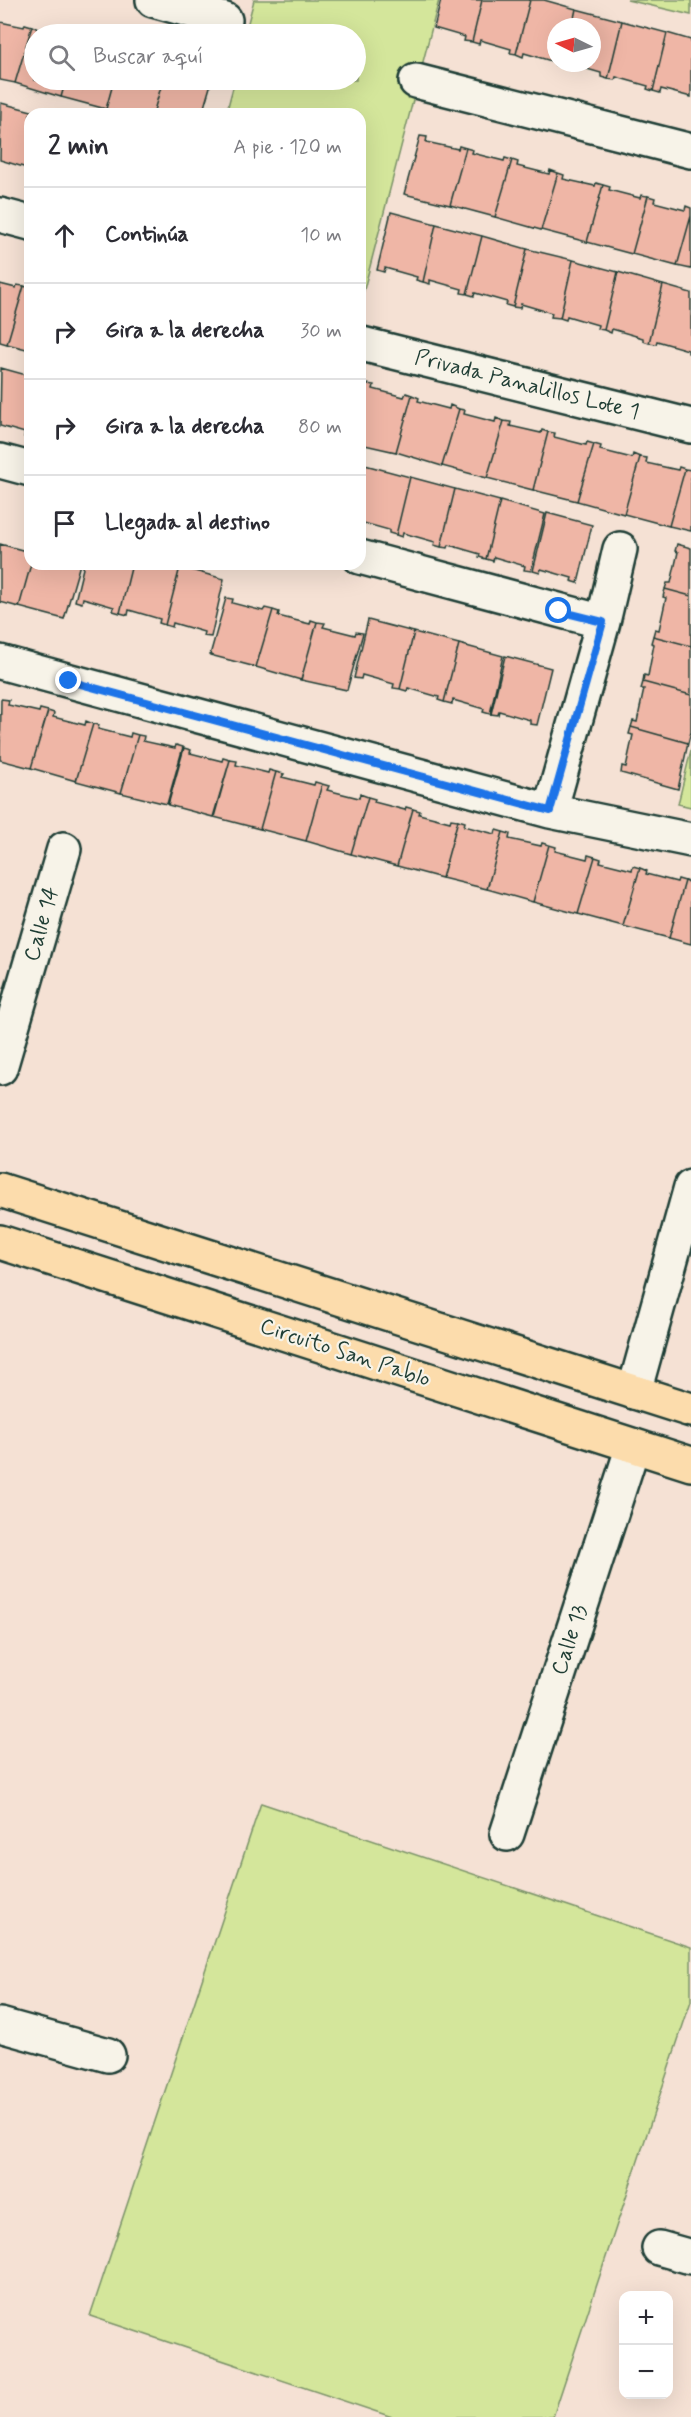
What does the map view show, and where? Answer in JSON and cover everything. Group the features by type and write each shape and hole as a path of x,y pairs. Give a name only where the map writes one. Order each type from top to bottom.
{"main road":[{"path":"0,1190 691,1410"},
{"name":"Circuito San Pablo","path":"0,1242 691,1464"}],"street":[{"path":"153,0 225,20"},
{"path":"416,81 691,151"},
{"path":"0,214 24,221"},
{"name":"Privada Panalillos Lote 1","path":"366,345 691,426"},
{"path":"0,461 24,468"},
{"path":"550,811 603,622 620,549"},
{"path":"366,560 603,622"},
{"path":"0,662 550,811 691,840"},
{"name":"Calle 14","path":"0,1068 64,849"},
{"path":"634,1392 691,1187"},
{"name":"Calle 13","path":"507,1834 633,1446"},
{"path":"0,2025 108,2055"},
{"path":"659,2248 691,2257"}],"green space":[{"path":"254,0 439,0 366,282 366,108 228,108 232,90 366,90 366,24 248,24"},
{"path":"627,0 691,0 691,15"},
{"path":"691,750 691,807 678,804"},
{"path":"261,1803 691,1947 691,2001 553,2417 392,2417 90,2316"}],"building":[{"path":"441,0 482,0 472,42 464,41 465,37 434,28"},
{"path":"482,0 530,0 516,54 510,53 511,49 480,40 479,44 472,42"},
{"path":"530,0 544,0 576,9 574,18 547,18 547,60 524,53 523,57 516,54"},
{"path":"576,9 622,21 608,79 601,77 601,73 598,72 601,72 601,18 574,18"},
{"path":"622,21 667,33 653,91 647,89 648,86 616,77 615,80 608,79"},
{"path":"0,22 24,27 24,53 15,83 0,80"},
{"path":"667,33 691,40 691,97 661,89 660,93 653,91"},
{"path":"24,53 24,86 15,83"},
{"path":"38,90 63,90 61,97"},
{"path":"63,90 111,90 106,108 61,97"},
{"path":"111,90 160,90 155,108 106,108"},
{"path":"160,90 209,90 204,108 155,108"},
{"path":"1,103 24,109 24,167 0,160"},
{"path":"420,136 427,137 426,142 458,149 459,146 466,148 450,205 404,194"},
{"path":"466,148 473,150 472,153 504,161 505,158 512,160 495,217 450,205"},
{"path":"512,160 518,162 517,166 549,174 550,170 558,173 541,230 495,217"},
{"path":"558,173 564,175 563,179 595,186 596,183 603,185 587,242 541,230"},
{"path":"603,185 610,187 609,190 640,198 641,195 648,196 632,254 587,242"},
{"path":"648,196 655,198 654,202 685,210 686,206 691,208 691,216 677,266 632,254"},
{"path":"391,212 436,224 423,282 416,280 417,277 385,268 384,272 377,270"},
{"path":"691,216 691,269 677,266"},
{"path":"436,224 482,236 467,294 461,293 462,289 430,280 430,284 423,282"},
{"path":"482,236 527,249 513,307 506,305 507,302 475,293 474,296 467,294"},
{"path":"527,249 573,260 560,318 551,317 552,313 521,304 520,308 513,307"},
{"path":"573,260 618,272 604,330 597,329 598,325 567,316 566,320 560,318"},
{"path":"618,272 663,285 649,343 643,341 643,338 612,329 611,333 604,330"},
{"path":"0,284 16,288 17,285 24,286 7,344 0,342"},
{"path":"663,285 691,293 691,354 688,350 657,341 656,344 649,343"},
{"path":"24,286 24,348 7,344"},
{"path":"1,368 24,374 24,433 0,426"},
{"path":"367,384 374,385 373,389 404,397 406,393 412,395 396,452 366,445"},
{"path":"412,395 419,398 418,401 449,409 450,405 459,409 442,466 396,452"},
{"path":"459,409 465,410 464,414 495,422 496,418 504,421 487,478 442,466"},
{"path":"504,421 511,422 510,426 541,433 542,430 548,432 533,490 487,478"},
{"path":"548,432 555,433 554,437 586,445 587,442 594,444 577,501 533,490"},
{"path":"594,444 601,446 600,450 632,458 633,454 640,457 624,514 577,501"},
{"path":"640,457 647,458 646,463 678,470 679,467 685,469 669,526 624,514"},
{"path":"366,465 410,477 396,535 389,533 389,530 366,524"},
{"path":"685,469 691,470 691,531 669,526"},
{"path":"410,477 455,489 441,547 434,545 435,542 403,533 402,537 396,535"},
{"path":"455,489 500,501 486,559 479,557 480,554 449,545 448,548 441,547"},
{"path":"500,501 545,514 531,571 524,570 525,566 494,557 493,561 486,559"},
{"path":"547,513 592,525 578,583 571,581 572,578 541,569 540,573 533,571"},
{"path":"0,544 24,550 24,570 29,570 19,607 0,602"},
{"path":"677,544 691,548 691,596 665,589 667,583 671,583 678,552 675,551"},
{"path":"29,570 78,570 64,619 19,607"},
{"path":"83,570 131,570 120,613 113,611 114,607 83,598 82,603 75,601"},
{"path":"131,570 179,570 165,625 159,623 160,619 129,610 128,615 120,613"},
{"path":"179,570 191,570 224,579 211,637 203,636 204,632 173,623 172,627 165,625"},
{"path":"665,589 691,596 691,646 653,636 655,629 659,630 666,598 663,597"},
{"path":"226,598 233,599 232,603 263,611 265,608 273,610 256,667 210,655"},
{"path":"273,610 279,612 278,616 310,624 311,620 317,622 301,680 256,667"},
{"path":"368,620 414,632 400,689 393,688 394,684 362,675 361,679 354,678"},
{"path":"317,622 325,623 323,627 355,635 356,632 363,633 347,690 301,680"},
{"path":"414,632 459,644 444,702 438,700 439,697 408,688 407,691 400,689"},
{"path":"653,636 691,646 691,695 643,682 644,675 648,676 654,644 651,643"},
{"path":"459,644 503,656 490,714 483,712 484,709 453,700 452,704 444,702"},
{"path":"505,656 551,668 537,725 530,724 530,720 499,711 498,715 491,714"},
{"path":"643,682 691,695 691,732 688,743 631,727 633,721 637,722 644,689 641,689"},
{"path":"1,699 9,700 8,705 39,712 40,709 48,711 31,768 0,760"},
{"path":"48,711 54,713 53,717 85,725 86,721 93,724 76,781 31,768"},
{"path":"93,724 99,725 98,729 130,737 131,733 138,735 121,793 76,781"},
{"path":"631,727 688,743 678,789 621,773 622,766 626,767 633,735 629,734"},
{"path":"138,735 144,736 143,741 175,748 176,745 183,747 167,804 121,793"},
{"path":"184,748 191,750 190,753 222,761 223,758 230,760 213,817 168,805"},
{"path":"230,760 237,761 236,765 268,773 269,770 276,772 260,829 214,817"},
{"path":"276,772 284,774 282,777 314,785 315,782 322,784 306,841 260,829"},
{"path":"322,784 329,786 327,790 359,798 360,794 368,797 351,854 306,841"},
{"path":"368,797 375,799 374,802 405,810 406,807 413,809 397,866 351,854"},
{"path":"413,809 420,811 419,814 450,822 451,819 458,820 442,878 397,866"},
{"path":"458,820 465,822 464,826 495,834 496,830 503,832 487,889 442,878"},
{"path":"503,832 510,834 509,839 541,846 542,843 549,845 533,902 487,889"},
{"path":"549,845 556,847 555,851 587,859 588,855 595,857 578,914 533,902"},
{"path":"595,857 601,859 600,862 632,870 633,866 640,868 623,926 578,914"},
{"path":"640,868 647,871 646,874 677,882 678,879 685,881 669,938 623,926"},
{"path":"685,881 691,883 691,944 669,938"}],"route":[{"path":"69,681 550,811 603,622 559,611"}]}
